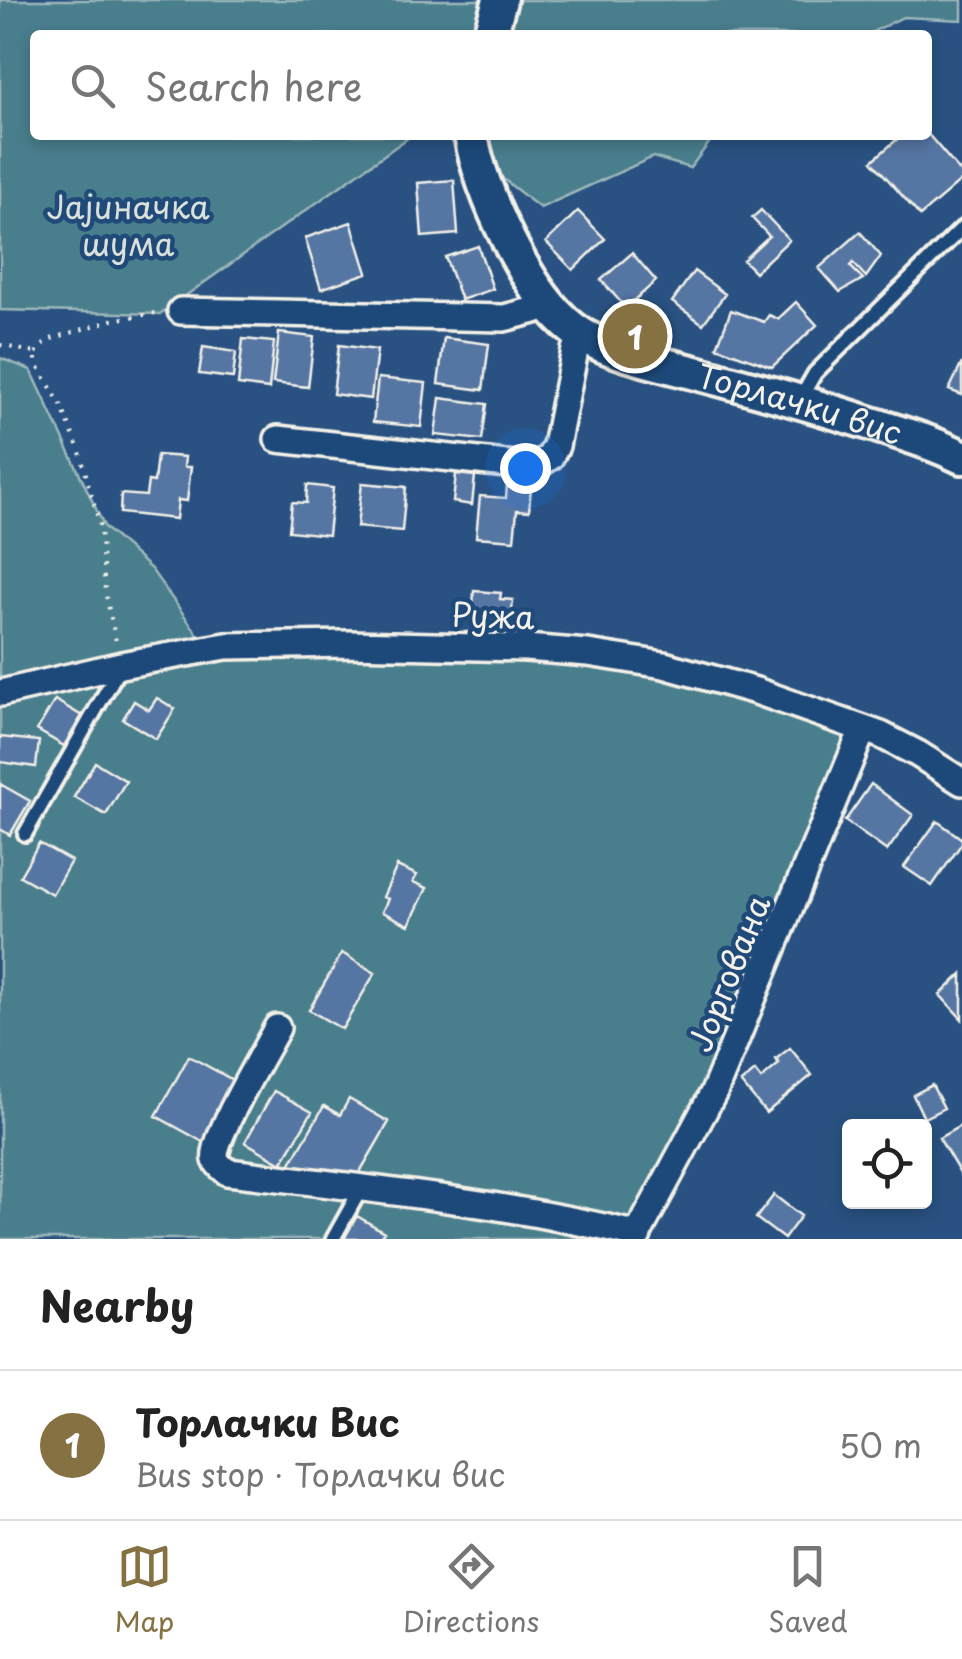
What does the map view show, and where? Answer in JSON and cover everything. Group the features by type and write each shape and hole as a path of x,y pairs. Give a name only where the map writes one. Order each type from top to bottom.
{"street":[{"path":"491,30 500,0"},
{"name":"Торлачки вис","path":"472,140 498,220 536,287 582,335 646,359 800,401 962,456"},
{"path":"181,312 504,318 548,303"},
{"path":"278,439 534,467 550,457 556,446 575,350 582,335"},
{"name":"Ружа","path":"1,693 226,646 526,648 664,665 756,691 880,735 962,782"},
{"name":"Јоргована","path":"277,1028 220,1134 217,1163 227,1172 362,1187 575,1220 637,1237 716,1090 863,729"}],"lane":[{"path":"800,401 815,373 962,228"},
{"path":"24,834 122,665"},
{"path":"333,1239 362,1187"}],"path":[{"path":"122,665 105,591 100,526 80,452 61,405 36,363 36,353 48,340 112,320 181,312"},
{"path":"0,345 36,353"}],"green space":[{"name":"Јајиначка шума","path":"0,0 962,0 962,20 903,17 876,30 30,30 30,140 405,140 160,314 0,310"},
{"path":"449,140 711,140 690,168 653,157 540,208"},
{"path":"0,358 31,370 105,528 151,569 202,640 90,659 226,646 664,665 860,737 715,1090 633,1239 0,1239"}],"building":[{"path":"932,139 962,174 962,180 920,216 872,161 896,140"},
{"path":"454,180 458,234 422,237 418,183"},
{"path":"761,210 789,240 755,272 743,260 769,236 752,218"},
{"path":"578,211 605,239 573,270 546,242"},
{"path":"351,222 367,273 321,289 305,238"},
{"path":"860,232 881,256 866,277 853,263 850,266 863,279 840,292 819,268"},
{"path":"478,246 493,289 461,300 445,257"},
{"path":"632,253 656,281 626,308 601,280"},
{"path":"694,271 725,294 703,324 672,302"},
{"path":"796,302 817,325 772,367 717,347 731,310 764,322 769,315 778,319"},
{"path":"279,333 314,337 308,387 273,383"},
{"path":"444,338 489,344 483,390 438,384"},
{"path":"243,339 274,342 269,389 238,385"},
{"path":"339,345 377,350 371,399 333,394"},
{"path":"203,347 236,352 233,378 199,374"},
{"path":"962,363 962,395 949,390"},
{"path":"378,378 426,383 421,427 373,422"},
{"path":"440,398 487,404 482,440 435,435"},
{"path":"157,455 185,457 184,467 191,467 187,501 178,500 176,519 120,513 121,494 146,496 148,481 154,482"},
{"path":"456,474 475,476 472,505 453,502"},
{"path":"362,483 406,487 402,531 357,527"},
{"path":"307,485 333,488 328,535 289,531 292,502 306,503"},
{"path":"507,485 531,487 529,511 517,510 514,540 476,537 480,496 506,498"},
{"path":"474,591 501,593 500,599 513,600 510,636 477,634 478,625 472,625"},
{"path":"157,698 175,709 156,739 123,719 134,701 149,710"},
{"path":"55,700 82,716 64,746 37,730"},
{"path":"0,737 39,741 36,767 0,762"},
{"path":"95,762 126,781 106,815 74,797"},
{"path":"0,784 30,801 10,835 0,829"},
{"path":"871,784 913,815 887,851 845,821"},
{"path":"937,821 962,839 962,843 932,886 904,867"},
{"path":"39,843 71,861 52,894 20,876"},
{"path":"397,866 417,875 413,882 427,888 409,925 382,912 388,899 383,897"},
{"path":"342,953 375,973 342,1029 309,1010"},
{"path":"962,974 962,1019 940,995"},
{"path":"790,1048 812,1075 766,1113 741,1083 755,1071 761,1079"},
{"path":"189,1056 238,1083 205,1143 156,1116"},
{"path":"932,1085 944,1108 924,1118 913,1095"},
{"path":"274,1091 312,1112 282,1163 245,1142"},
{"path":"349,1099 389,1122 357,1177 290,1165 324,1106 340,1115"},
{"path":"962,1125 962,1177 939,1138"},
{"path":"774,1195 801,1216 784,1239 756,1218"},
{"path":"357,1216 384,1232 379,1239 344,1239"}],"place":[{"name":"Торлачки Вис","path":"635,336"}]}
